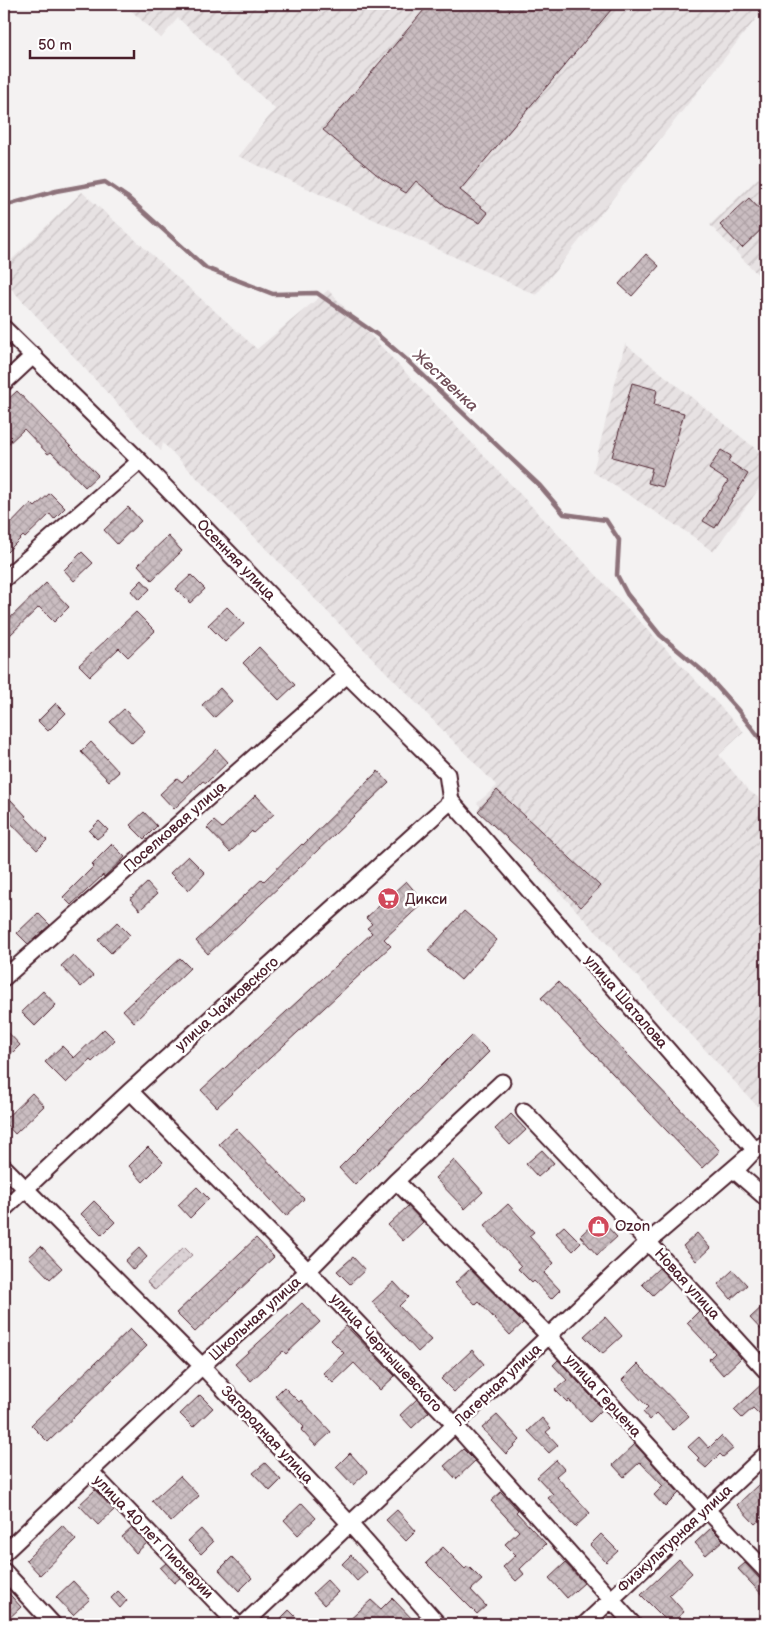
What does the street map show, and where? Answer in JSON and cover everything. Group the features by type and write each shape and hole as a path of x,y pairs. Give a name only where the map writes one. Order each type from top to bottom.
{"street":[{"name":"Осенняя улица","path":"4,328 34,355 140,461 347,675 446,774 451,801"},
{"path":"4,384 34,355"},
{"path":"4,579 140,461"},
{"name":"Поселковая улица","path":"4,978 347,675"},
{"name":"улица Чайковского","path":"4,1209 130,1091 451,801"},
{"name":"улица Шаталова","path":"451,801 761,1146"},
{"name":"Школьная улица","path":"4,1553 202,1366 308,1271 396,1180 502,1082"},
{"name":"улица Чернышевского","path":"130,1091 308,1271 455,1425 610,1601 633,1624"},
{"name":"Новая улица","path":"524,1111 766,1370"},
{"path":"761,1146 735,1171 766,1198"},
{"name":"Лагерная улица","path":"244,1624 648,1242 761,1146"},
{"name":"Загородная улица","path":"4,1167 202,1366 350,1524 438,1624"},
{"name":"улица Герцена","path":"396,1180 549,1336 766,1572"},
{"name":"Физкультурная улица","path":"585,1624 766,1454"},
{"name":"улица 40 лет Пионерии","path":"90,1470 237,1624"},
{"path":"4,1571 53,1624"}],"shaded area":[{"path":"124,4 766,4 766,9 758,16 536,295 238,156 275,109 178,18 161,38"},
{"path":"758,178 766,186 766,283 710,225"},
{"path":"82,192 257,349 328,290 744,732 719,755 749,791 766,803 766,1101 757,1106 477,803 497,786 163,443 161,451 4,281 4,267"},
{"path":"625,344 766,457 766,479 713,552 691,535 593,472"},
{"path":"184,1247 192,1255 155,1290 147,1282"}],"building":[{"path":"429,4 616,4 460,190 488,213 480,223 446,206 416,181 406,193 381,178 323,130"},
{"path":"749,198 766,216 766,225 742,248 720,225"},
{"path":"646,254 659,266 632,296 619,284"},
{"path":"632,383 657,390 654,405 684,413 663,487 648,483 652,468 612,457"},
{"path":"17,391 98,475 85,487 51,452 48,454 24,429 4,448 4,403"},
{"path":"721,450 731,456 728,461 748,474 715,528 703,521 728,481 709,469"},
{"path":"50,493 65,508 54,519 50,514 25,538 23,536 4,555 4,531 31,503 35,507"},
{"path":"128,507 141,521 117,544 104,530"},
{"path":"168,536 182,551 152,580 138,565"},
{"path":"82,552 93,563 74,581 64,570"},
{"path":"191,575 205,589 190,603 176,589"},
{"path":"142,580 150,589 139,600 131,591"},
{"path":"46,583 69,607 54,622 39,607 10,635 4,629 4,624"},
{"path":"227,607 244,624 225,642 208,625"},
{"path":"136,612 155,631 128,657 119,648 90,676 79,665"},
{"path":"259,647 295,685 279,700 243,663"},
{"path":"220,688 232,701 214,718 202,705"},
{"path":"56,703 66,713 48,731 38,721"},
{"path":"124,709 145,731 132,743 110,722"},
{"path":"91,742 119,772 109,781 81,752"},
{"path":"216,749 228,762 206,783 203,781 174,809 160,794 177,778 182,782"},
{"path":"378,771 389,783 208,954 196,941 262,879 264,881 303,845"},
{"path":"497,790 600,886 581,907 478,811"},
{"path":"256,795 274,814 253,833 252,831 230,852 207,828 214,821 222,828"},
{"path":"11,800 47,840 37,850 4,816 4,808"},
{"path":"144,812 157,826 144,839 130,825"},
{"path":"99,821 108,830 97,839 89,831"},
{"path":"112,844 125,857 71,905 63,897 94,866 92,864"},
{"path":"188,856 205,873 188,891 170,873"},
{"path":"406,881 424,902 384,939 391,946 217,1107 201,1090 372,933 367,928 372,924 366,918"},
{"path":"147,883 157,894 140,910 130,899"},
{"path":"464,911 497,940 461,980 428,951"},
{"path":"38,913 50,925 28,944 17,933"},
{"path":"117,922 130,935 111,953 98,940"},
{"path":"73,955 93,976 81,987 61,966"},
{"path":"180,958 190,968 134,1022 123,1010"},
{"path":"558,982 720,1151 702,1168 541,998"},
{"path":"43,991 56,1005 35,1026 21,1012"},
{"path":"4,1028 20,1045 9,1056 4,1051"},
{"path":"104,1029 115,1040 66,1083 45,1062 62,1046 74,1058"},
{"path":"472,1035 489,1052 355,1185 339,1168"},
{"path":"32,1093 44,1106 15,1134 4,1120"},
{"path":"511,1114 526,1130 510,1145 495,1129"},
{"path":"236,1128 304,1199 286,1216 219,1144"},
{"path":"148,1147 163,1162 143,1182 129,1166"},
{"path":"542,1150 554,1163 538,1177 526,1164"},
{"path":"454,1160 483,1192 465,1209 435,1178"},
{"path":"197,1187 209,1199 190,1218 178,1205"},
{"path":"94,1201 115,1222 102,1235 81,1214"},
{"path":"508,1204 534,1232 529,1236 554,1263 544,1273 560,1290 551,1299 534,1281 532,1283 518,1269 521,1266 484,1226"},
{"path":"408,1206 423,1222 403,1241 388,1225"},
{"path":"599,1218 617,1237 597,1255 580,1236"},
{"path":"564,1226 581,1243 573,1251 556,1233"},
{"path":"697,1233 710,1248 696,1261 683,1246"},
{"path":"256,1238 274,1257 195,1332 176,1313"},
{"path":"41,1246 62,1268 50,1279 29,1257"},
{"path":"139,1248 147,1257 133,1270 125,1261"},
{"path":"353,1257 365,1270 350,1284 337,1271"},
{"path":"659,1268 670,1279 653,1295 642,1284"},
{"path":"470,1269 523,1323 510,1335 479,1302 476,1305 455,1283"},
{"path":"733,1270 747,1285 731,1299 718,1284"},
{"path":"394,1282 408,1297 399,1306 431,1340 418,1352 372,1302"},
{"path":"302,1303 320,1322 286,1354 283,1351 251,1381 235,1364"},
{"path":"766,1303 766,1335 750,1318"},
{"path":"699,1311 741,1358 723,1375 709,1359 715,1353 687,1323"},
{"path":"605,1317 622,1336 602,1354 584,1336"},
{"path":"346,1326 395,1376 380,1390 354,1363 333,1383 323,1373 344,1353 331,1340"},
{"path":"130,1329 147,1346 48,1442 31,1425"},
{"path":"472,1350 484,1364 454,1392 441,1379"},
{"path":"558,1360 603,1409 590,1422 569,1400 567,1402 555,1390 567,1380 553,1365"},
{"path":"638,1364 689,1416 673,1430 657,1413 650,1420 643,1412 648,1407 622,1380"},
{"path":"766,1380 766,1409 760,1415 753,1408 742,1418 734,1410"},
{"path":"284,1387 299,1402 301,1400 331,1432 316,1446 301,1430 304,1427 275,1396"},
{"path":"200,1395 213,1408 193,1427 180,1414"},
{"path":"417,1399 429,1412 412,1428 400,1415"},
{"path":"497,1415 520,1440 506,1454 482,1428"},
{"path":"542,1418 551,1428 546,1432 558,1445 549,1453 528,1431"},
{"path":"721,1436 733,1449 723,1457 720,1454 706,1468 697,1460 699,1458 688,1447 699,1437 709,1448"},
{"path":"635,1444 679,1493 665,1507 654,1495 663,1486 640,1462 624,1477 613,1465"},
{"path":"463,1449 475,1461 456,1479 444,1466"},
{"path":"350,1453 367,1472 353,1485 336,1467"},
{"path":"556,1460 564,1469 556,1476 590,1513 575,1527 548,1498 553,1494 537,1477"},
{"path":"265,1463 281,1480 270,1491 253,1473"},
{"path":"180,1476 199,1496 171,1522 152,1501"},
{"path":"760,1483 766,1490 766,1514 755,1524 737,1505"},
{"path":"95,1490 114,1510 98,1525 79,1505"},
{"path":"501,1492 518,1510 516,1512 546,1544 520,1569 524,1574 516,1581 503,1567 516,1555 505,1544 519,1531 491,1501"},
{"path":"302,1503 316,1518 298,1535 284,1520"},
{"path":"397,1510 416,1531 406,1541 386,1520"},
{"path":"62,1525 76,1540 40,1575 26,1560"},
{"path":"132,1528 147,1543 136,1553 122,1537"},
{"path":"711,1528 723,1540 706,1555 695,1543"},
{"path":"201,1529 213,1542 201,1554 188,1541"},
{"path":"601,1534 618,1551 606,1562 590,1545"},
{"path":"443,1547 465,1569 468,1566 482,1580 471,1590 486,1606 477,1614 426,1563"},
{"path":"351,1555 367,1572 357,1581 342,1564"},
{"path":"232,1557 252,1578 239,1591 219,1570"},
{"path":"679,1559 692,1573 669,1595 684,1612 670,1624 641,1595"},
{"path":"166,1563 180,1578 174,1583 160,1568"},
{"path":"565,1563 584,1583 567,1598 549,1578"},
{"path":"745,1563 759,1578 766,1580 766,1599 738,1569"},
{"path":"327,1580 338,1592 324,1605 313,1593"},
{"path":"73,1581 90,1599 73,1615 56,1597"},
{"path":"4,1588 21,1607 4,1623"},
{"path":"118,1591 127,1600 120,1608 111,1598"},
{"path":"392,1598 417,1624 345,1624 371,1600 381,1609"},
{"path":"289,1610 303,1624 275,1624"}],"waterway":[{"name":"Жественка","path":"4,206 56,191 105,182 127,197 206,268 273,294 317,293 379,336 540,486 564,514 606,520 619,540 617,575 627,594 660,635 705,673 766,746"}],"place":[{"name":"Дикси","path":"389,899"},
{"name":"Ozon","path":"599,1226"}]}
